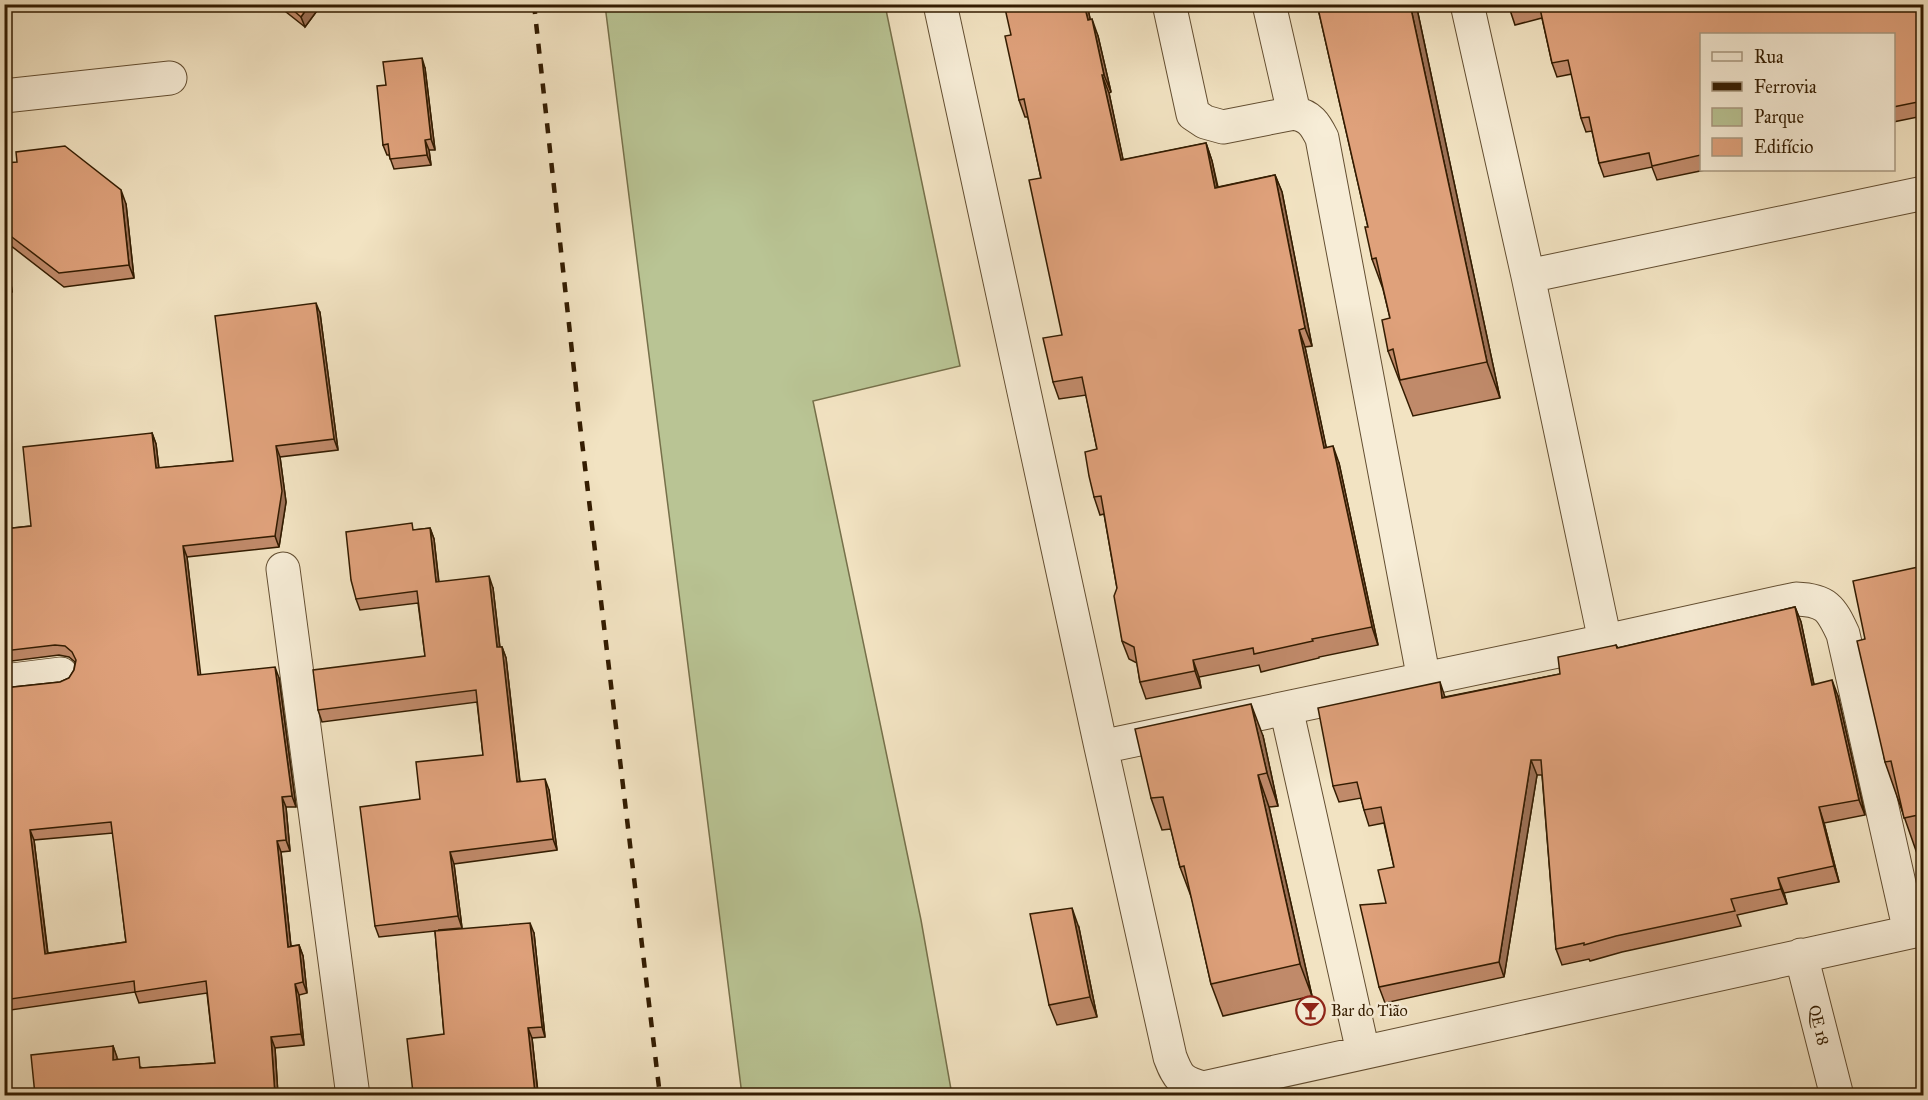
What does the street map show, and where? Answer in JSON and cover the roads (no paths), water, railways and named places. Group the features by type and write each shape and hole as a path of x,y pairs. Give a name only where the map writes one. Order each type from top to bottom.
{"street":[{"path":"940,4 1101,747 1170,1057 1177,1075 1186,1084 1203,1088 1917,930 1843,634 1834,615 1825,604 1812,599 1796,599 1101,747"},
{"path":"1171,4 1193,114 1205,122 1223,127 1294,113 1302,114 1314,122 1322,138 1424,680"},
{"path":"1269,4 1294,113"},
{"path":"1467,4 1528,276 1605,641"},
{"path":"4,96 170,78"},
{"path":"1528,276 1923,193"},
{"path":"283,569 352,1095"},
{"path":"4,681 61,674"},
{"path":"1286,708 1363,1052"},
{"name":"QE 18","path":"1801,955 1837,1095"}],"railway":[{"path":"534,4 580,425 660,1096"}],"place":[{"name":"Bar do Tião","path":"1310,1010"}]}
